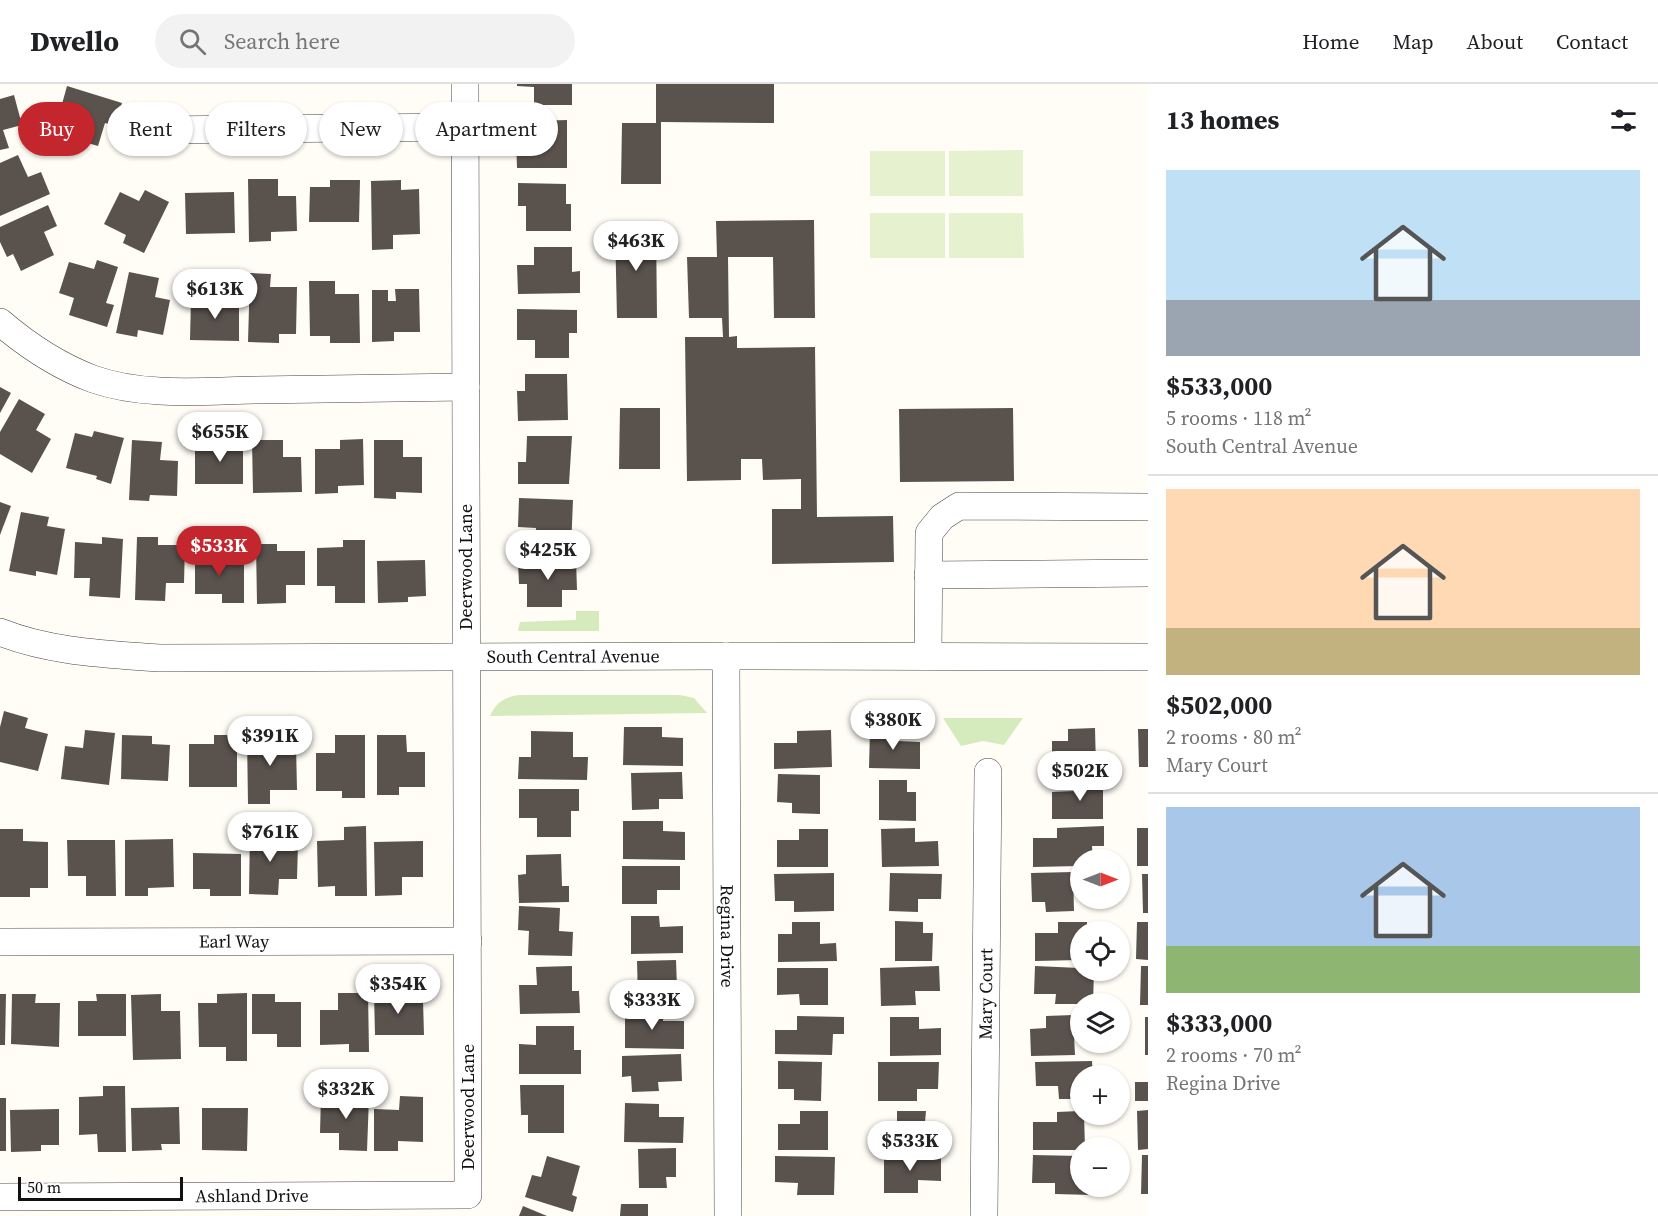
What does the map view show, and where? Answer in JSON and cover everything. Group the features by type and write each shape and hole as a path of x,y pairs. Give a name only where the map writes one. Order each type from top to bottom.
{"street":[{"name":"Deerwood Lane","path":"465,84 465,102"},
{"path":"193,130 415,127"},
{"name":"Deerwood Lane","path":"465,156 468,1195"},
{"path":"0,322 21,340 56,362 94,379 141,390 466,387"},
{"path":"928,656 929,533 942,518 960,506 1148,507"},
{"path":"928,575 1148,573"},
{"name":"South Central Avenue","path":"0,632 15,638 83,653 159,658 1148,657"},
{"name":"Regina Drive","path":"726,656 728,1216"},
{"name":"Mary Court","path":"984,1216 988,772"},
{"name":"Earl Way","path":"0,942 468,941"},
{"name":"Ashland Drive","path":"0,1197 468,1195"}],"green space":[{"path":"1023,150 1023,196 949,196 949,151"},
{"path":"870,151 945,151 945,196 870,196"},
{"path":"870,213 945,213 945,258 870,258"},
{"path":"949,213 1023,213 1024,258 949,258"},
{"path":"576,611 599,611 599,631 518,631 520,622 576,620"},
{"path":"519,695 680,695 694,698 707,713 490,716 502,701"},
{"path":"943,718 1023,718 1004,745 983,741 961,746"}],"building":[{"path":"517,84 572,84 572,105 558,105 558,102 534,102 534,87 517,86"},
{"path":"656,84 774,84 774,123 661,122 661,184 621,184 622,123 656,123"},
{"path":"67,86 119,102 107,102 107,124 105,123 98,146 95,145 95,102 63,102"},
{"path":"14,95 18,110 18,126 3,130 9,148 0,150 0,99"},
{"path":"558,120 567,120 567,168 517,168 517,156 558,156"},
{"path":"18,155 28,177 41,172 50,194 0,216 0,163"},
{"path":"248,179 278,179 278,196 296,196 297,231 271,232 271,241 249,242"},
{"path":"330,180 360,180 359,222 309,222 310,187 330,187"},
{"path":"401,180 401,190 419,189 420,234 393,235 393,249 372,250 371,181"},
{"path":"518,183 566,184 566,204 571,204 571,231 526,231 526,206 518,206"},
{"path":"145,190 169,202 144,253 123,243 126,235 104,224 120,192 139,201"},
{"path":"234,192 235,233 186,234 185,193"},
{"path":"48,205 57,226 44,232 54,255 21,271 13,254 7,257 0,242 0,227"},
{"path":"814,220 815,318 774,318 773,257 728,257 729,337 737,336 737,348 815,347 817,517 893,516 894,562 772,564 772,509 801,509 801,479 763,480 762,459 741,459 741,480 687,481 685,337 723,337 722,318 689,318 687,257 717,257 716,221"},
{"path":"615,227 656,227 657,318 617,318"},
{"path":"534,247 572,247 572,272 580,271 580,293 518,294 517,265 534,265"},
{"path":"97,260 118,267 106,303 114,305 107,327 69,315 74,298 59,293 69,262 94,269"},
{"path":"129,272 159,278 155,297 170,300 163,335 138,330 137,337 116,333"},
{"path":"250,273 271,274 270,287 297,287 296,334 279,334 279,343 248,342"},
{"path":"309,281 335,281 335,294 359,294 360,343 330,343 330,336 310,336"},
{"path":"395,289 419,289 420,332 394,332 394,341 372,342 372,290 388,290 388,301 396,301"},
{"path":"191,298 239,299 239,341 190,340"},
{"path":"517,309 577,310 577,333 569,333 569,358 535,358 535,340 517,340"},
{"path":"525,374 567,374 568,420 518,421 517,391 525,391"},
{"path":"0,387 11,393 0,413"},
{"path":"19,399 45,414 36,430 51,439 32,473 0,454 0,432"},
{"path":"620,408 660,408 660,469 619,469"},
{"path":"1013,408 1014,481 900,482 899,409"},
{"path":"94,431 124,438 111,484 96,479 97,476 66,468 75,433 92,437"},
{"path":"527,436 572,436 569,484 518,484 518,462 526,462"},
{"path":"363,439 364,485 338,486 338,493 315,494 315,449 340,449 340,440"},
{"path":"132,440 162,442 160,460 178,461 177,496 150,495 149,501 129,500"},
{"path":"213,440 243,441 243,484 195,484 195,448 213,448"},
{"path":"252,440 283,440 283,457 301,457 302,492 253,493"},
{"path":"374,440 403,440 403,457 422,457 422,493 396,492 396,499 374,498"},
{"path":"519,498 573,500 571,549 535,547 536,528 518,527"},
{"path":"0,502 11,506 0,535"},
{"path":"21,512 49,517 47,526 65,529 57,575 36,571 36,576 9,571"},
{"path":"102,537 123,539 120,598 89,596 90,578 74,578 75,542 102,544"},
{"path":"137,537 158,537 158,545 185,545 184,583 166,583 165,601 135,600"},
{"path":"343,540 365,540 365,603 335,603 335,586 317,586 317,548 343,547"},
{"path":"256,544 277,544 277,551 305,551 305,585 286,585 286,603 257,604"},
{"path":"195,550 220,550 220,562 244,562 244,603 222,603 222,594 195,594"},
{"path":"425,560 426,596 408,597 408,602 378,603 377,561"},
{"path":"576,560 577,590 562,590 562,607 527,607 527,584 519,584 518,562"},
{"path":"4,711 28,718 25,728 48,734 38,771 0,762 0,727"},
{"path":"624,727 662,727 662,737 683,738 683,766 623,765"},
{"path":"1095,728 1096,768 1052,769 1052,741 1068,741 1068,729"},
{"path":"1138,729 1148,729 1148,767 1139,767"},
{"path":"85,730 115,733 109,785 61,779 65,746 83,748"},
{"path":"831,730 832,767 774,769 774,743 797,743 797,731"},
{"path":"870,730 898,730 898,741 920,742 920,769 869,768"},
{"path":"531,731 573,732 573,757 588,757 587,780 518,779 519,757 531,757"},
{"path":"278,734 278,745 296,744 297,790 270,790 270,804 248,804 247,735"},
{"path":"122,735 152,736 152,744 170,745 168,781 121,779"},
{"path":"214,735 237,735 237,787 189,787 189,744 214,744"},
{"path":"335,735 365,735 365,798 342,798 342,791 316,791 316,753 335,753"},
{"path":"377,735 406,735 407,752 425,752 425,787 399,787 399,795 377,795"},
{"path":"682,772 683,799 659,799 659,809 632,810 631,773"},
{"path":"778,774 820,775 820,814 792,813 792,803 777,802"},
{"path":"879,780 907,780 907,792 916,792 916,821 879,820"},
{"path":"1103,780 1103,819 1052,819 1052,792 1074,791 1074,781"},
{"path":"519,789 579,789 579,811 571,811 571,837 537,837 537,818 519,818"},
{"path":"623,821 663,821 663,831 685,832 685,860 623,859"},
{"path":"366,826 367,896 335,896 335,886 318,887 317,841 344,840 344,827"},
{"path":"1104,826 1104,846 1092,846 1092,849 1070,849 1070,866 1033,867 1033,838 1057,838 1057,828"},
{"path":"915,828 915,842 938,841 939,866 882,867 881,829"},
{"path":"1137,828 1148,828 1148,866 1137,866"},
{"path":"0,829 23,829 23,841 48,842 48,888 30,888 30,897 0,897"},
{"path":"250,829 270,829 269,843 298,843 297,879 279,879 278,895 249,894"},
{"path":"799,829 828,829 828,867 777,867 777,840 799,840"},
{"path":"173,839 174,887 148,888 148,896 125,896 125,840"},
{"path":"67,840 115,840 116,896 86,896 86,876 68,876"},
{"path":"423,841 423,877 402,877 402,895 375,896 374,842"},
{"path":"193,853 241,854 241,896 210,896 210,889 193,889"},
{"path":"561,854 562,886 569,886 569,902 519,903 518,875 526,874 526,855"},
{"path":"622,866 680,866 680,890 657,890 657,904 622,904"},
{"path":"1070,872 1070,909 1074,911 1046,912 1045,902 1032,902 1031,873"},
{"path":"834,873 834,911 794,912 794,901 775,901 774,874"},
{"path":"890,873 942,874 941,899 918,899 918,912 889,911"},
{"path":"1142,874 1148,874 1148,913 1143,913"},
{"path":"519,906 560,908 559,931 573,932 572,956 528,955 529,931 518,930"},
{"path":"631,916 659,916 660,927 683,926 683,953 631,954"},
{"path":"895,921 923,922 923,933 933,933 932,961 895,961"},
{"path":"792,922 820,922 820,944 836,943 837,961 778,962 778,934 792,934"},
{"path":"1058,922 1070,922 1070,960 1035,961 1035,933 1058,933"},
{"path":"1137,922 1148,922 1148,960 1136,959"},
{"path":"676,960 677,988 666,989 666,1000 638,1000 637,961"},
{"path":"572,966 572,991 579,991 580,1013 520,1014 519,985 537,985 536,967"},
{"path":"939,966 940,991 915,991 916,1005 881,1006 880,968"},
{"path":"1035,966 1070,968 1070,981 1094,981 1093,993 1070,993 1070,1004 1055,1004 1056,994 1034,994"},
{"path":"1141,966 1148,966 1148,1005 1140,1005"},
{"path":"777,968 828,968 828,1005 800,1005 799,994 777,995"},
{"path":"247,993 247,1061 226,1061 226,1047 199,1047 198,1003 217,1003 217,994"},
{"path":"338,993 368,993 369,1052 349,1052 349,1044 320,1045 320,1010 338,1010"},
{"path":"374,993 405,993 405,1000 423,1000 424,1035 375,1035"},
{"path":"0,994 6,994 5,1045 0,1045"},
{"path":"12,994 36,994 35,1003 60,1003 59,1047 11,1044"},
{"path":"96,994 126,994 126,1036 78,1036 78,1001 97,1001"},
{"path":"161,994 161,1011 180,1011 181,1059 133,1060 131,995"},
{"path":"252,994 275,994 275,1002 301,1002 301,1047 277,1047 277,1034 252,1034"},
{"path":"625,1009 664,1010 663,1021 684,1021 684,1049 625,1048"},
{"path":"1070,1015 1070,1053 1075,1053 1075,1055 1031,1056 1030,1029 1046,1028 1046,1016"},
{"path":"797,1016 844,1017 844,1034 833,1034 832,1055 775,1054 775,1030 797,1030"},
{"path":"890,1017 919,1017 919,1029 941,1028 941,1055 890,1056"},
{"path":"1145,1017 1148,1017 1148,1055 1145,1055"},
{"path":"536,1026 574,1026 574,1050 581,1050 581,1074 519,1074 519,1044 536,1045"},
{"path":"681,1054 682,1081 658,1082 659,1091 632,1092 631,1076 622,1077 622,1056"},
{"path":"778,1061 822,1062 821,1101 794,1100 794,1089 778,1089"},
{"path":"1092,1061 1092,1065 1070,1065 1070,1099 1059,1099 1058,1086 1036,1086 1035,1062"},
{"path":"878,1062 939,1062 938,1089 917,1089 917,1101 878,1101"},
{"path":"1135,1082 1148,1082 1148,1101 1135,1101"},
{"path":"520,1085 564,1085 564,1133 528,1133 528,1115 521,1115"},
{"path":"103,1086 125,1086 126,1152 98,1152 97,1134 79,1135 79,1097 103,1096"},
{"path":"321,1095 369,1097 367,1151 339,1150 339,1133 320,1133"},
{"path":"400,1096 423,1097 423,1142 398,1141 398,1151 374,1151 374,1109 399,1110"},
{"path":"0,1098 6,1098 6,1151 0,1151"},
{"path":"625,1103 659,1104 659,1117 684,1117 683,1143 624,1142"},
{"path":"179,1107 180,1144 161,1144 162,1150 132,1151 131,1108"},
{"path":"202,1108 248,1108 247,1151 202,1150"},
{"path":"59,1109 59,1145 41,1145 41,1151 11,1152 10,1110"},
{"path":"1148,1110 1148,1149 1138,1150 1137,1111"},
{"path":"800,1111 828,1111 828,1150 778,1150 778,1124 800,1124"},
{"path":"897,1111 926,1111 925,1122 936,1122 936,1150 897,1150"},
{"path":"1070,1111 1070,1125 1084,1125 1085,1137 1070,1137 1070,1150 1033,1150 1033,1122 1057,1122 1057,1112"},
{"path":"676,1148 676,1177 666,1177 667,1188 639,1188 638,1149"},
{"path":"884,1155 941,1156 941,1181 918,1180 918,1193 884,1193"},
{"path":"1033,1155 1070,1156 1070,1194 1055,1194 1055,1183 1032,1183"},
{"path":"1142,1155 1148,1155 1148,1194 1141,1194"},
{"path":"547,1156 580,1166 572,1195 577,1197 573,1212 525,1197 532,1175 541,1177"},
{"path":"775,1156 835,1157 834,1195 797,1195 798,1183 775,1182"},
{"path":"621,1204 648,1204 648,1216 620,1216"},
{"path":"523,1206 547,1216 519,1216"}]}
